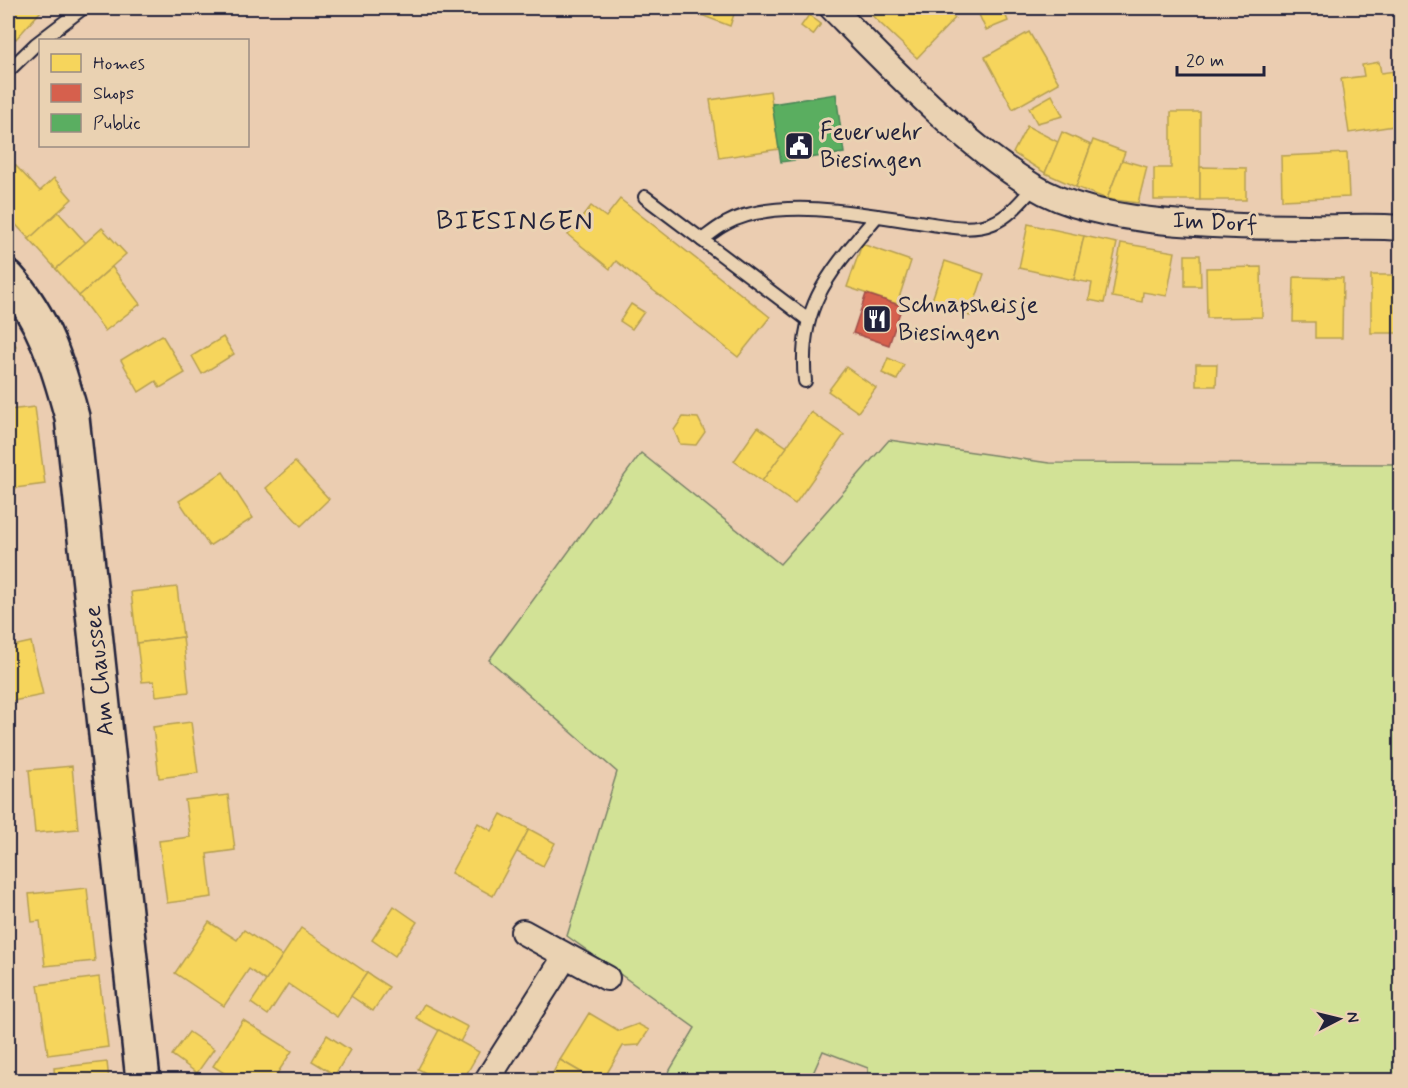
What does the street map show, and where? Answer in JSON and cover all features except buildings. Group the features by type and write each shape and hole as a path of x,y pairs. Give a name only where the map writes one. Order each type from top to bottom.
{"main road":[{"name":"Am Chaussee","path":"8,278 43,326 58,364 72,417 143,1080"}],"street":[{"name":"Im Dorf","path":"832,8 936,109 998,162 1034,187 1069,202 1107,214 1152,220 1302,228 1398,226"},
{"path":"523,932 607,978"},
{"path":"487,1080 565,957"}],"lane":[{"path":"43,39 83,8"},
{"path":"8,70 39,42"},
{"path":"702,240 726,223 755,214 840,209 964,228 993,223 1016,207 1034,187"},
{"path":"645,197 807,319"},
{"path":"805,381 802,354 807,319 821,288 877,216"}],"green space":[{"path":"889,440 1049,463 1400,464 1400,1080 868,1080 868,1068 823,1051 810,1080 664,1080 695,1028 567,936 617,772 489,660 641,453 780,564"}],"place":[{"name":"Feuerwehr Biesingen","path":"799,146"},
{"name":"Schnapsheisje Biesingen","path":"877,319"}],"district":[{"name":"BIESINGEN","path":"515,221"}]}
